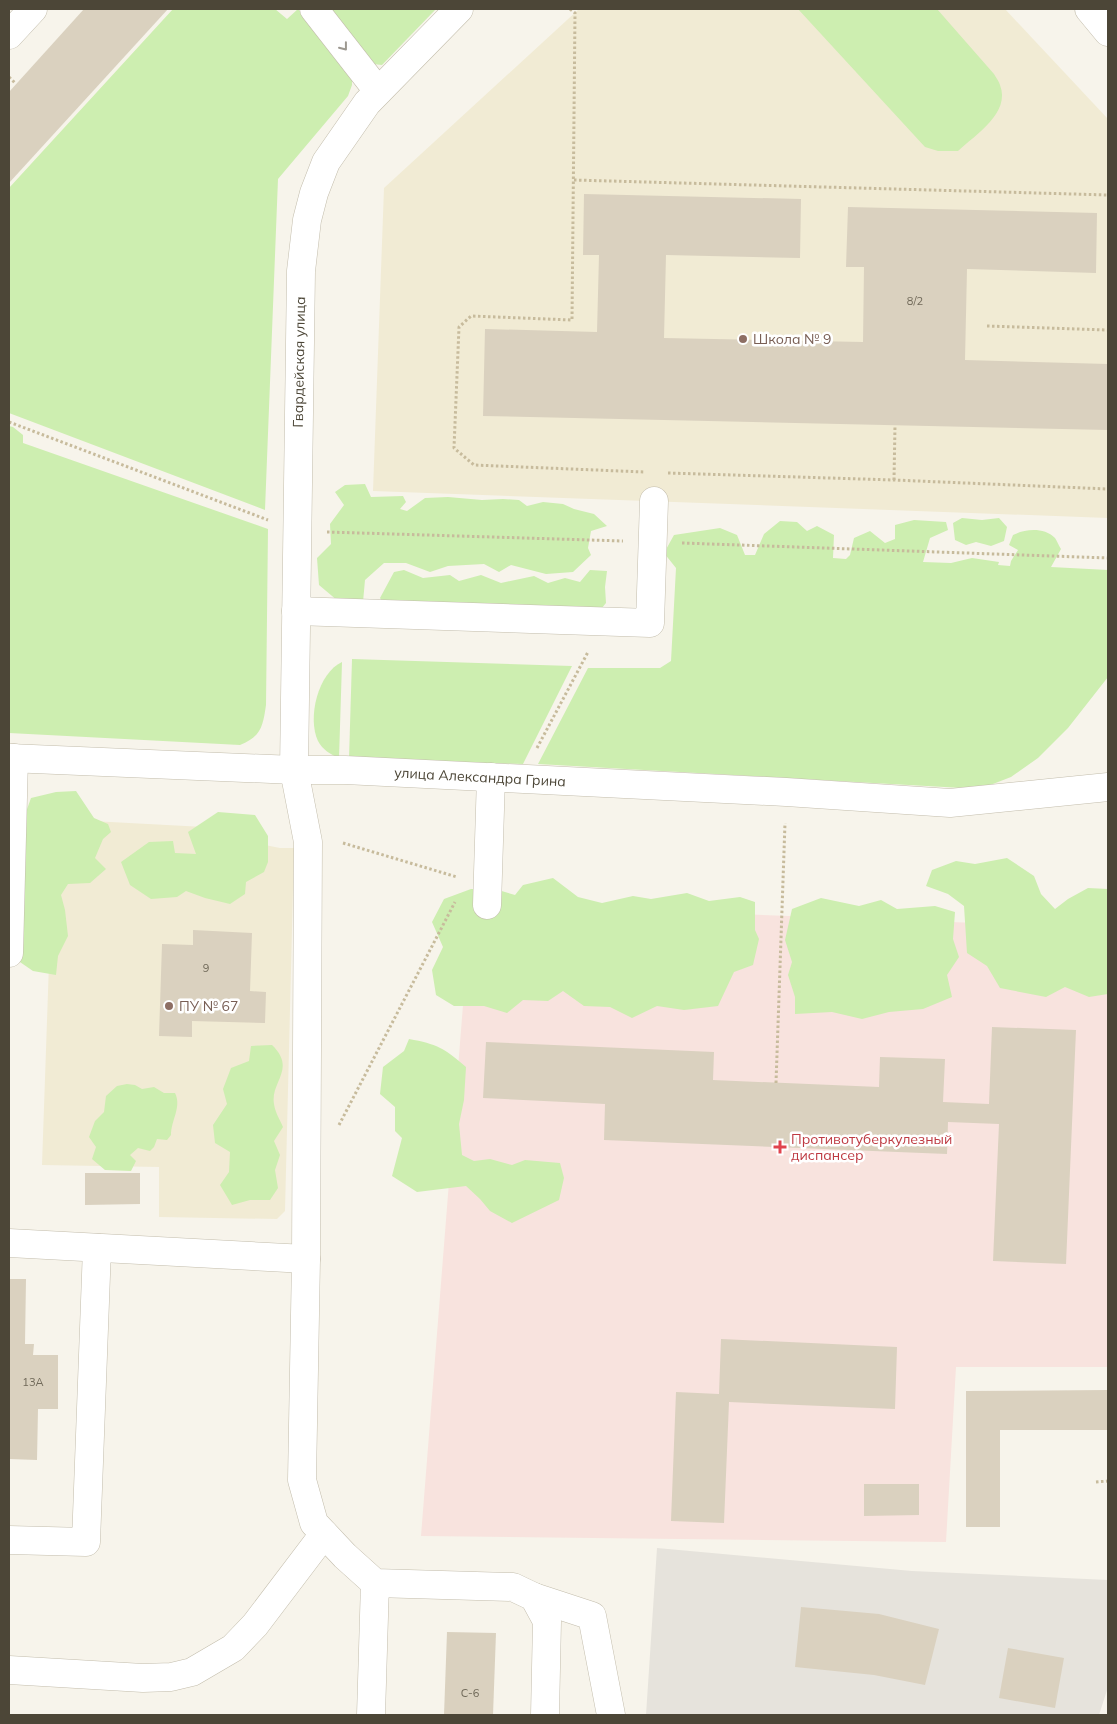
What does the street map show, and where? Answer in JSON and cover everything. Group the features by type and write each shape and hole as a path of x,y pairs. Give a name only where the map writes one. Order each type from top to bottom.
{"street":[{"path":"9,35 33,9"},
{"path":"314,9 378,91"},
{"name":"Гвардейская улица","path":"375,1583 345,1556 314,1523 302,1480 306,1259 308,842 294,770 301,271 307,220 314,193 326,162 357,117 378,91 459,9"},
{"path":"1089,9 1108,32"},
{"path":"296,611 650,622 654,501"},
{"path":"9,953 11,758"},
{"name":"улица Александра Грина","path":"11,758 294,770 345,770 786,792 950,803 1108,787"},
{"path":"480,888 491,777"},
{"path":"9,1243 306,1259"},
{"path":"9,1540 86,1542 97,1248"},
{"path":"9,1670 143,1678 171,1677 192,1672 233,1648 250,1631 324,1534"},
{"path":"371,1715 375,1583 513,1587 534,1597 592,1616 611,1715"},
{"path":"534,1597 547,1621 545,1715"}],"path":[{"path":"570,9 575,13 572,320 471,316 459,327 454,448 474,465 646,472"},
{"path":"9,77 16,84"},
{"path":"574,180 1108,195"},
{"path":"987,326 1108,330"},
{"path":"9,422 296,531 1108,558"},
{"path":"894,480 895,425"},
{"path":"666,472 1108,489"},
{"path":"521,779 605,621"},
{"path":"776,1083 786,792"},
{"path":"337,1128 480,888 343,843"},
{"path":"1096,1482 1108,1481"}],"shaded area":[{"name":"Школа № 9","path":"579,9 1005,9 1108,119 1108,518 373,491 384,188"},
{"name":"ПУ № 67","path":"54,819 262,830 265,845 294,848 285,1211 277,1219 159,1217 159,1167 42,1165"},
{"name":"Противотуберкулезный диспансер","path":"471,904 1108,928 1108,1367 956,1367 946,1542 421,1536"},
{"path":"657,1548 912,1571 1108,1580 1108,1687 1099,1715 646,1715"}],"green space":[{"path":"173,9 275,9 287,19 298,9 352,73 352,85 348,96 278,179 265,510 9,413 9,188"},
{"path":"327,9 436,9 382,65 373,64"},
{"path":"798,9 937,9 998,81 1002,95 996,114 982,130 958,151 938,151 925,147"},
{"path":"9,426 23,435 23,443 268,529 266,705 260,730 247,742 240,745 9,733"},
{"path":"365,484 371,497 403,496 406,502 400,509 407,511 425,498 519,500 527,506 543,502 563,504 594,514 607,526 591,531 588,548 591,555 573,572 546,574 511,565 499,572 484,564 448,566 430,572 406,563 384,563 365,580 363,602 338,601 319,585 317,558 331,544 330,524 344,505 335,492 345,485"},
{"path":"962,518 982,520 999,518 1007,527 1004,541 991,546 976,542 966,545 955,540 953,523"},
{"path":"914,520 946,522 948,530 930,538 923,562 951,563 972,558 999,562 998,565 1010,566 1018,550 1009,545 1013,535 1023,531 1034,530 1051,534 1061,549 1051,567 1108,570 1108,677 1068,728 1038,758 1011,777 980,789 538,764 588,668 660,668 671,661 676,568 664,553 674,535 720,528 737,535 745,555 755,555 764,534 780,521 797,522 807,531 817,526 834,535 833,558 846,559 850,555 854,538 870,531 885,543 895,539 895,525"},
{"path":"404,570 423,578 450,575 459,581 481,575 501,583 534,576 548,583 565,578 580,582 590,570 607,571 606,603 596,615 388,611 380,598 394,572"},
{"path":"352,659 572,666 523,764 349,759"},
{"path":"342,662 339,758 327,751 318,741 315,731 314,709 321,686 334,668"},
{"path":"76,791 94,818 108,824 111,832 103,839 95,858 106,869 90,883 68,884 61,895 68,936 58,956 56,975 33,971 17,960 20,857 26,846 21,826 31,798 56,792"},
{"path":"218,812 255,815 268,836 268,862 264,872 246,882 245,894 230,904 186,891 177,897 151,899 130,885 121,862 149,842 173,841 175,853 196,854 188,832"},
{"path":"1007,858 1034,876 1041,894 1055,909 1088,888 1108,889 1108,994 1089,997 1065,987 1046,997 1000,988 987,966 967,953 964,906 948,894 926,886 932,870 956,861 975,864"},
{"path":"553,878 578,897 602,903 633,896 651,899 687,893 709,901 740,897 755,902 755,930 759,939 753,965 734,972 718,1006 684,1010 657,1006 632,1018 610,1007 584,1006 563,991 548,1001 523,1000 507,1013 484,1006 454,1006 436,995 432,970 443,947 432,922 444,899 471,889 495,889 515,895 523,885"},
{"path":"821,898 859,906 881,900 897,909 935,906 955,912 953,939 959,957 947,975 952,997 923,1009 889,1012 862,1019 832,1012 795,1014 795,997 788,975 792,962 785,940 792,909"},
{"path":"409,1039 440,1048 466,1067 464,1100 459,1124 462,1155 474,1161 490,1159 512,1165 525,1160 560,1163 564,1178 559,1200 512,1223 490,1211 466,1186 417,1192 392,1176 402,1138 395,1131 395,1107 380,1094 383,1067 404,1051"},
{"path":"272,1045 279,1054 283,1068 274,1096 275,1110 283,1127 274,1141 280,1155 275,1170 278,1188 270,1200 250,1200 232,1205 220,1185 229,1172 230,1152 215,1143 213,1125 227,1104 223,1089 231,1068 249,1061 251,1046"},
{"path":"135,1085 142,1089 154,1087 164,1093 175,1093 177,1108 171,1135 167,1140 157,1139 150,1151 138,1148 130,1155 136,1161 131,1171 105,1170 92,1159 96,1147 89,1137 95,1121 104,1112 106,1096 117,1086"}],"building":[{"path":"84,9 168,9 9,183 9,92"},
{"path":"584,194 801,199 800,258 666,255 664,338 863,342 864,267 846,267 848,207 1097,213 1096,273 967,269 965,360 1108,364 1108,430 483,416 485,329 597,332 599,255 583,255"},
{"path":"193,930 252,933 250,991 266,992 265,1023 192,1021 192,1037 159,1036 162,944 193,945"},
{"path":"992,1027 1076,1030 1066,1264 993,1261 999,1124 948,1122 947,1154 604,1140 605,1104 483,1098 486,1042 714,1052 713,1080 879,1087 880,1057 945,1059 943,1102 989,1104"},
{"path":"85,1173 140,1173 140,1204 85,1205"},
{"path":"9,1279 26,1279 25,1344 34,1344 33,1355 58,1355 58,1409 38,1409 37,1460 9,1459"},
{"path":"721,1339 897,1347 895,1409 729,1402 724,1523 671,1521 676,1392 719,1394"},
{"path":"1108,1390 1108,1430 1000,1430 1000,1527 966,1527 966,1391"},
{"path":"864,1484 919,1484 919,1515 864,1516"},
{"path":"801,1607 879,1614 939,1629 925,1685 874,1675 795,1667"},
{"path":"447,1632 496,1633 493,1715 444,1715"},
{"path":"1008,1648 1064,1658 1055,1708 999,1698"}],"place":[{"name":"Школа № 9","path":"743,339"},
{"name":"ПУ № 67","path":"169,1006"},
{"name":"Противотуберкулезный диспансер","path":"780,1147"}]}
